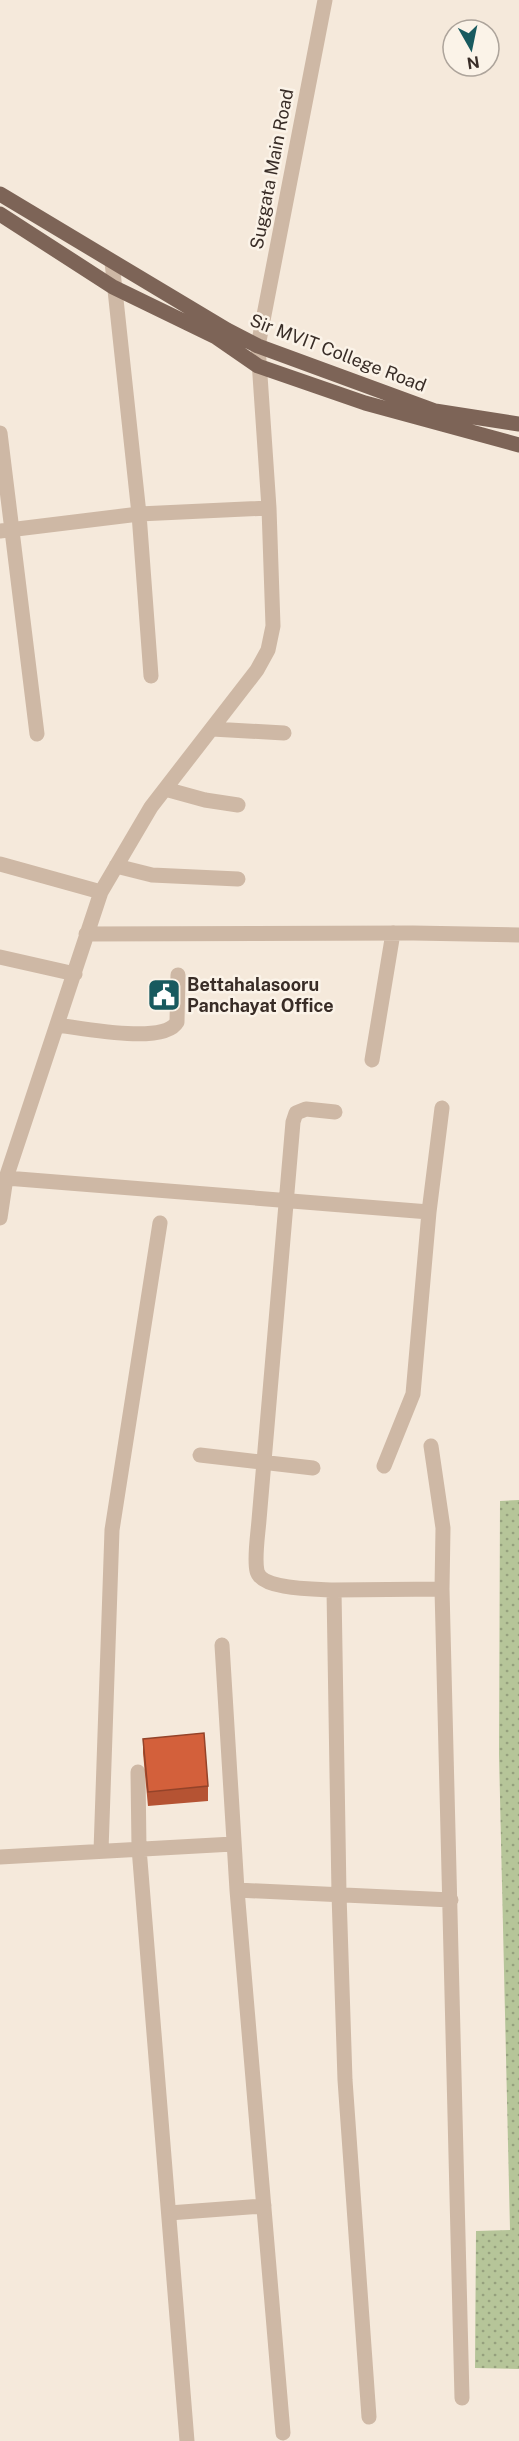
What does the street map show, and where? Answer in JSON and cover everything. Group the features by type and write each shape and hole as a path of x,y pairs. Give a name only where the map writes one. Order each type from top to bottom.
{"main road":[{"name":"Sir MVIT College Road","path":"0,194 226,330 258,346 435,411 519,424"},
{"name":"Sir MVIT College Road","path":"0,214 115,288 216,337 259,366 365,403 519,445"}],"street":[{"name":"Suggata Main Road","path":"0,1218 6,1178 101,892 152,807 257,670 268,650 273,626 269,508 258,346 325,0"},
{"path":"112,262 139,514 151,676"},
{"path":"0,433 6,530 37,734"},
{"path":"6,530 139,514 269,508"},
{"path":"212,729 284,733"},
{"path":"165,789 205,800 238,805"},
{"path":"0,864 101,892"},
{"path":"117,866 152,875 238,879"},
{"path":"372,1060 393,933"},
{"path":"86,934 519,935"},
{"path":"0,957 75,974"},
{"path":"57,1025 143,1035 166,1032 174,1028 177,1022 178,975"},
{"path":"384,1467 413,1394 429,1212 442,1108"},
{"path":"335,1112 306,1109 296,1113 293,1122 256,1571 261,1579 271,1584 334,1590 442,1589"},
{"path":"6,1178 429,1212"},
{"path":"101,1851 112,1530 160,1223"},
{"path":"431,1446 443,1528 442,1589 462,2398"},
{"path":"200,1455 313,1468"},
{"path":"334,1590 339,1894 345,2080 369,2417"},
{"path":"222,1645 233,1844 283,2433"},
{"path":"138,1772 139,1848 187,2441"},
{"path":"0,1857 233,1844"},
{"path":"237,1890 451,1900"},
{"path":"169,2212 264,2206"}],"green space":[{"path":"519,1500 519,2369 475,2368 476,2231 510,2230 499,1754 500,1501"}],"building":[{"path":"204,1733 208,1786 148,1792 143,1739"}],"place":[{"name":"Bettahalasooru Panchayat Office","path":"164,995"}]}
